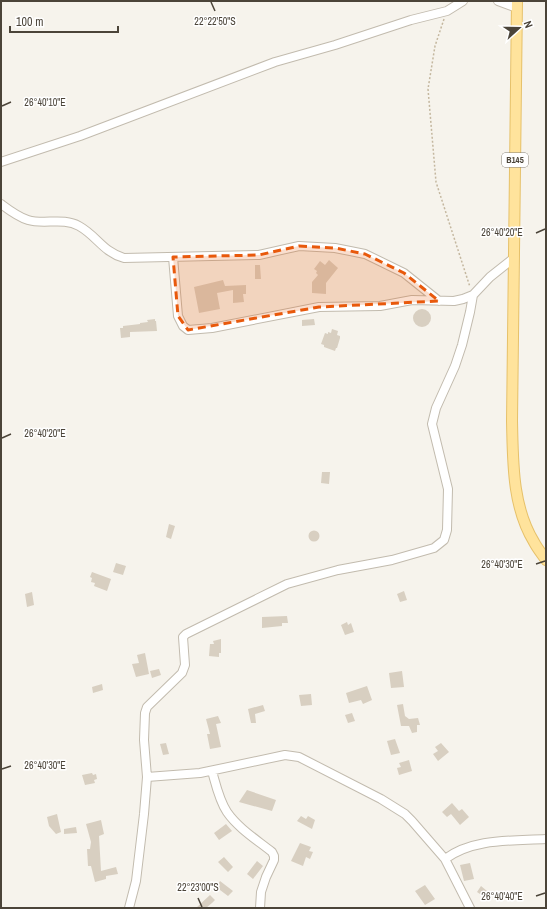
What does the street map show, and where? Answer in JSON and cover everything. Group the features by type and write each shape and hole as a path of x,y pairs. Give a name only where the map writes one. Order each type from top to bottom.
{"main road":[{"name":"B145","path":"517,4 513,459 517,494 524,520 533,541 546,560"}],"street":[{"path":"1,162 80,136 275,62 335,45 411,20 447,11 463,1"},
{"path":"498,1 517,4"},
{"path":"1,204 19,217 29,220 68,222 80,226 106,250 115,256 124,258 260,255 299,246 336,248 365,254 404,273 439,301"},
{"path":"173,257 178,316 183,326 188,330 212,328 319,307 380,306 412,300 458,300 473,295 490,277 514,258"},
{"path":"129,908 136,881 146,777 144,740 145,713 147,707 182,673 185,665 182,639 186,634 287,584 338,570 392,560 434,548 444,540 447,530 448,489 432,424 436,408 455,366 462,345 473,295"},
{"path":"146,777 200,774 285,755 299,757 381,800 405,814 412,820 444,858 470,908"},
{"path":"212,771 219,795 227,811 235,821 272,852 274,856 274,860 261,892 260,908"},
{"path":"444,858 458,850 483,843 546,839"}],"path":[{"path":"447,11 435,46 428,89 436,182 473,295"}],"highlighted area":[{"path":"299,246 335,248 365,254 404,273 439,301 319,307 188,330 178,316 173,257 259,255"}],"building":[{"path":"329,260 338,268 326,283 326,294 312,293 312,282 318,275 316,273 317,271 314,269 320,261 325,265"},
{"path":"255,265 260,265 261,279 255,279"},
{"path":"223,280 225,286 246,285 246,294 243,294 244,302 233,303 233,290 217,293 220,309 199,313 194,287"},
{"path":"422,309 428,312 431,318 428,324 422,327 416,324 413,318 416,312"},
{"path":"155,319 157,331 130,332 130,337 121,338 120,328 123,328 123,326 140,324 148,322 147,320"},
{"path":"314,319 315,325 302,326 302,320"},
{"path":"332,329 338,331 337,335 340,336 335,351 324,347 324,345 321,344 325,333 331,333"},
{"path":"322,472 330,472 329,484 321,483"},
{"path":"169,524 175,526 171,539 166,537"},
{"path":"312,531 316,531 318,532 318,540 312,541 309,538 309,534"},
{"path":"116,563 126,566 123,575 113,572"},
{"path":"92,572 111,579 107,591 94,586 95,583 91,582 92,578 90,577"},
{"path":"404,591 407,600 400,602 397,594"},
{"path":"32,592 34,605 27,607 25,594"},
{"path":"287,616 288,623 282,623 282,626 262,628 262,617"},
{"path":"347,622 348,625 351,623 354,632 345,635 341,625"},
{"path":"221,639 221,653 219,653 219,657 209,656 210,644 214,644 213,641"},
{"path":"145,653 149,674 136,677 132,664 139,663 137,655"},
{"path":"159,669 161,675 152,678 150,671"},
{"path":"402,671 404,687 391,688 389,673"},
{"path":"102,684 103,690 93,693 92,687"},
{"path":"367,686 372,700 363,704 361,700 349,703 346,693"},
{"path":"311,694 312,705 301,706 299,695"},
{"path":"403,704 405,716 409,719 418,718 420,725 417,725 417,732 412,733 409,726 401,726 397,705"},
{"path":"263,705 265,711 255,714 256,723 251,723 248,709"},
{"path":"352,713 355,721 348,723 345,715"},
{"path":"218,716 221,723 216,724 221,747 210,749 207,734 210,734 206,719"},
{"path":"395,739 400,753 391,755 387,741"},
{"path":"166,743 169,754 163,755 160,744"},
{"path":"441,743 449,752 438,761 433,754 438,751 435,747"},
{"path":"409,760 412,771 399,775 397,768 401,767 399,763"},
{"path":"92,773 93,775 96,774 97,779 94,780 95,783 85,785 82,775"},
{"path":"247,790 276,800 272,811 239,802"},
{"path":"452,803 459,811 462,809 469,817 460,825 451,814 447,817 442,812"},
{"path":"57,814 61,832 56,834 49,826 47,817"},
{"path":"301,816 306,819 308,816 315,820 312,829 297,821"},
{"path":"101,820 104,834 99,836 101,871 116,867 118,874 106,876 106,879 95,882 91,866 88,866 87,849 90,849 91,842 86,824"},
{"path":"226,824 232,831 219,840 214,833"},
{"path":"76,827 77,833 64,834 64,829"},
{"path":"300,843 311,847 309,851 313,852 310,859 306,857 303,866 291,861"},
{"path":"224,857 233,867 228,872 218,862"},
{"path":"257,861 263,866 253,879 247,874"},
{"path":"470,863 474,879 464,881 460,865"},
{"path":"220,881 233,891 228,896 216,887"},
{"path":"425,885 435,899 425,905 415,891"},
{"path":"481,886 487,891 483,896 477,892"},
{"path":"210,895 215,900 212,903 206,908 196,908"}]}
